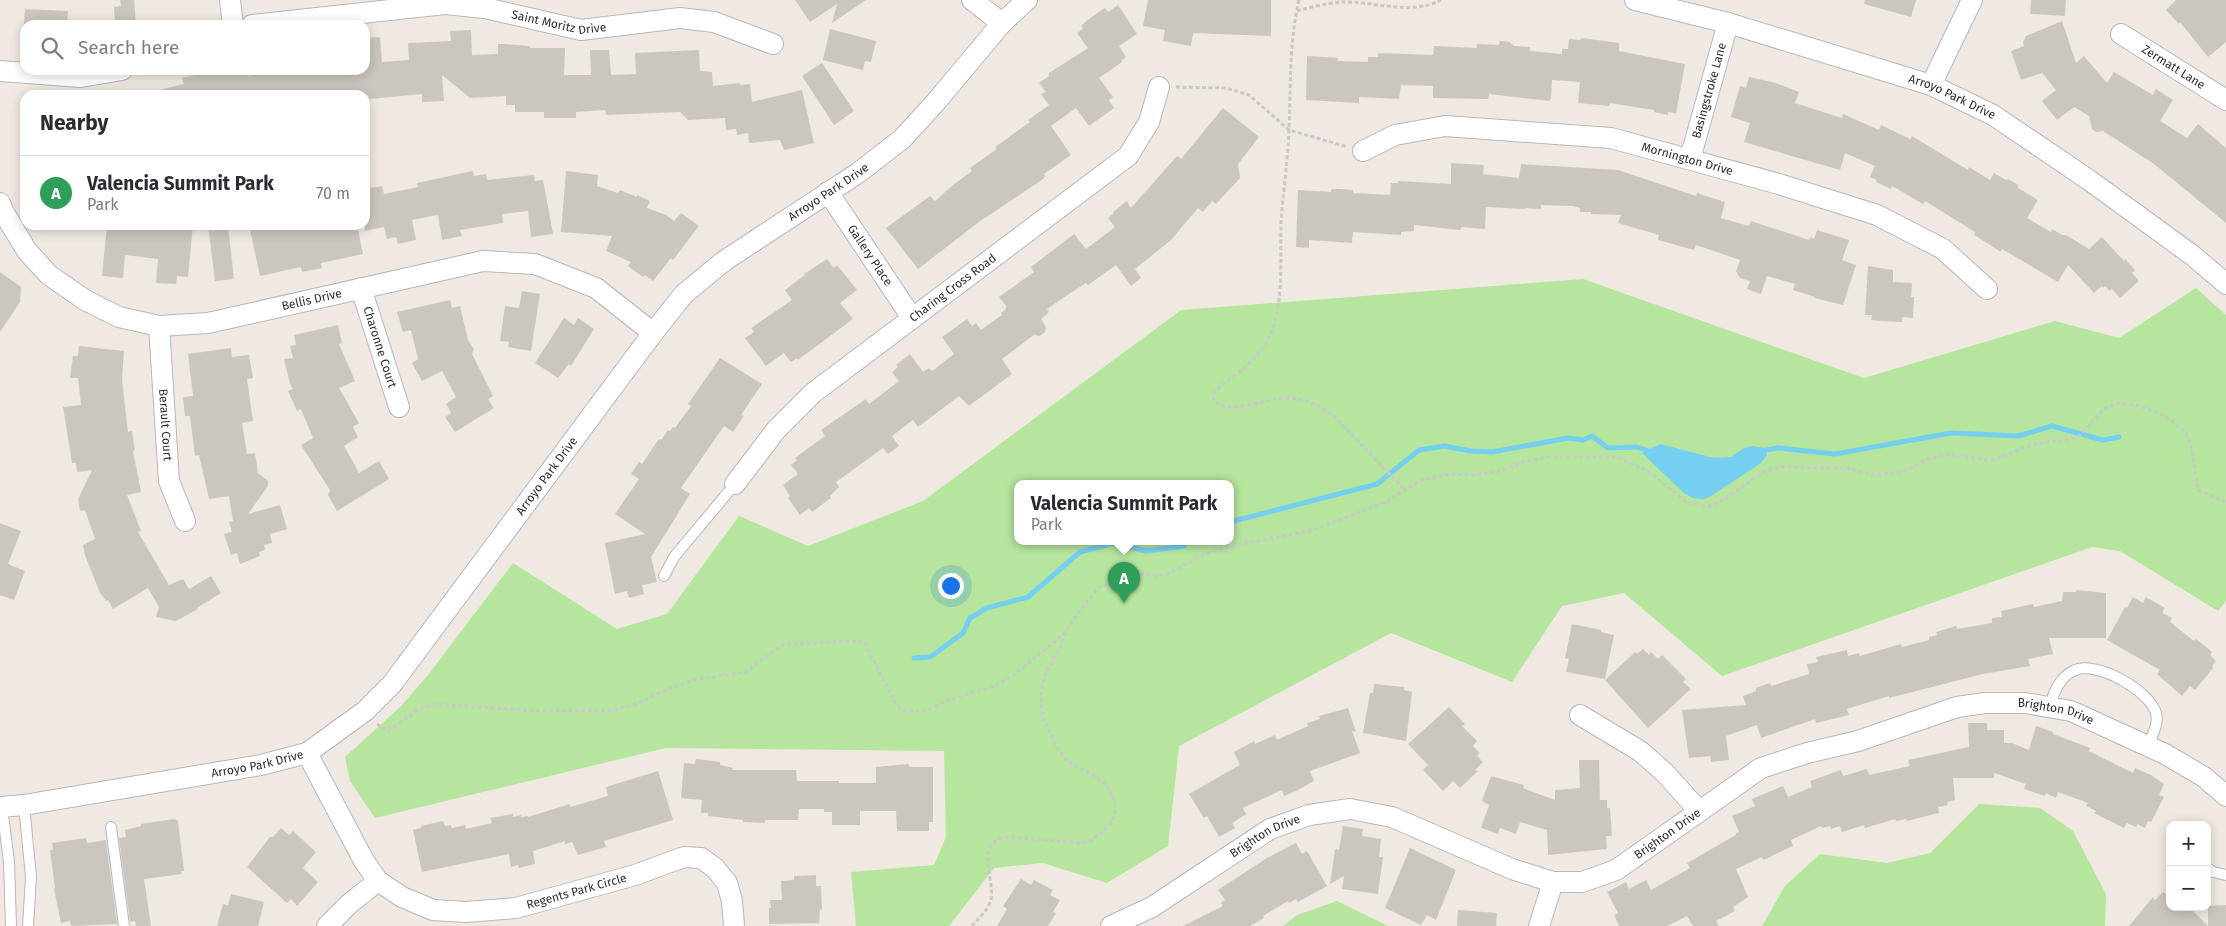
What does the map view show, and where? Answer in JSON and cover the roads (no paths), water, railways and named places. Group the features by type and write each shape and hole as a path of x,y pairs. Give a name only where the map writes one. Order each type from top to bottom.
{"street":[{"path":"230,0 232,20"},
{"path":"972,0 1002,23"},
{"name":"Arroyo Park Drive","path":"1,807 24,805 261,765 307,753 365,712 398,676 684,294 724,260 858,173 902,139 935,104 1002,23 1027,0"},
{"name":"Arroyo Park Drive","path":"1635,0 1728,23 1931,85 1993,115 2090,180 2192,255 2226,284"},
{"path":"1931,85 1972,0"},
{"name":"Saint Moritz Drive","path":"298,20 445,4 485,8 581,30 680,18 714,22 773,44"},
{"name":"Basingstroke Lane","path":"1690,159 1728,23"},
{"name":"Zermatt Lane","path":"2121,34 2226,100"},
{"path":"0,71 20,72"},
{"path":"54,75 81,77 93,75"},
{"name":"Charing Cross Road","path":"735,484 776,430 814,393 1128,156 1149,122 1159,86"},
{"name":"Mornington Drive","path":"1363,151 1395,135 1445,126 1611,138 1779,184 1877,215 1943,249 1987,289"},
{"name":"Gallery Place","path":"828,192 912,318"},
{"name":"Bellis Drive","path":"1,210 26,251 49,275 85,300 119,317 159,326 208,324 483,261 535,264 596,288 653,333"},
{"name":"Charonne Court","path":"361,288 399,407"},
{"name":"Berault Court","path":"159,326 169,480 185,521"},
{"name":"Brighton Drive","path":"1111,926 1152,907 1270,829 1309,815 1350,809 1392,817 1512,869 1553,882 1582,882 1616,870 1761,768 1807,753 1858,741 1957,707 1985,703 2024,703 2071,712 2148,746 2204,777 2226,796"},
{"path":"1580,715 1640,751 1666,773 1699,811"},
{"name":"Regents Park Circle","path":"307,753 364,861 378,880 402,897 433,910 466,912 516,908 635,875 684,857 701,858 715,868 727,883 732,902 734,926"},
{"path":"327,926 349,904 378,880"},
{"path":"1539,926 1553,882"}],"lane":[{"path":"664,576 674,557 735,484"},
{"path":"2049,708 2056,688 2062,679 2074,671 2089,669 2107,674 2141,692 2152,705 2156,724 2148,746"},
{"path":"24,805 31,878 28,926"},
{"path":"1,807 9,862 11,926"},
{"path":"111,827 124,926"},
{"path":"2211,871 2226,875"}],"water":[{"path":"1660,444 1714,458 1731,457 1744,448 1752,446 1765,448 1767,455 1761,463 1711,496 1704,499 1693,498 1684,493 1642,453"}],"waterway":[{"path":"1760,451 1778,448 1835,454 1951,433 2018,436 2052,426 2103,440 2119,437"},
{"path":"1234,521 1377,484 1419,450 1445,446 1470,451 1492,452 1568,438 1583,440 1592,436 1608,448 1637,447 1649,451"},
{"path":"914,658 930,657 963,633 970,618 987,608 1028,597 1080,552 1106,545"},
{"path":"1122,545 1146,551 1185,545"}],"place":[{"name":"Valencia Summit Park","path":"1124,603"}]}
